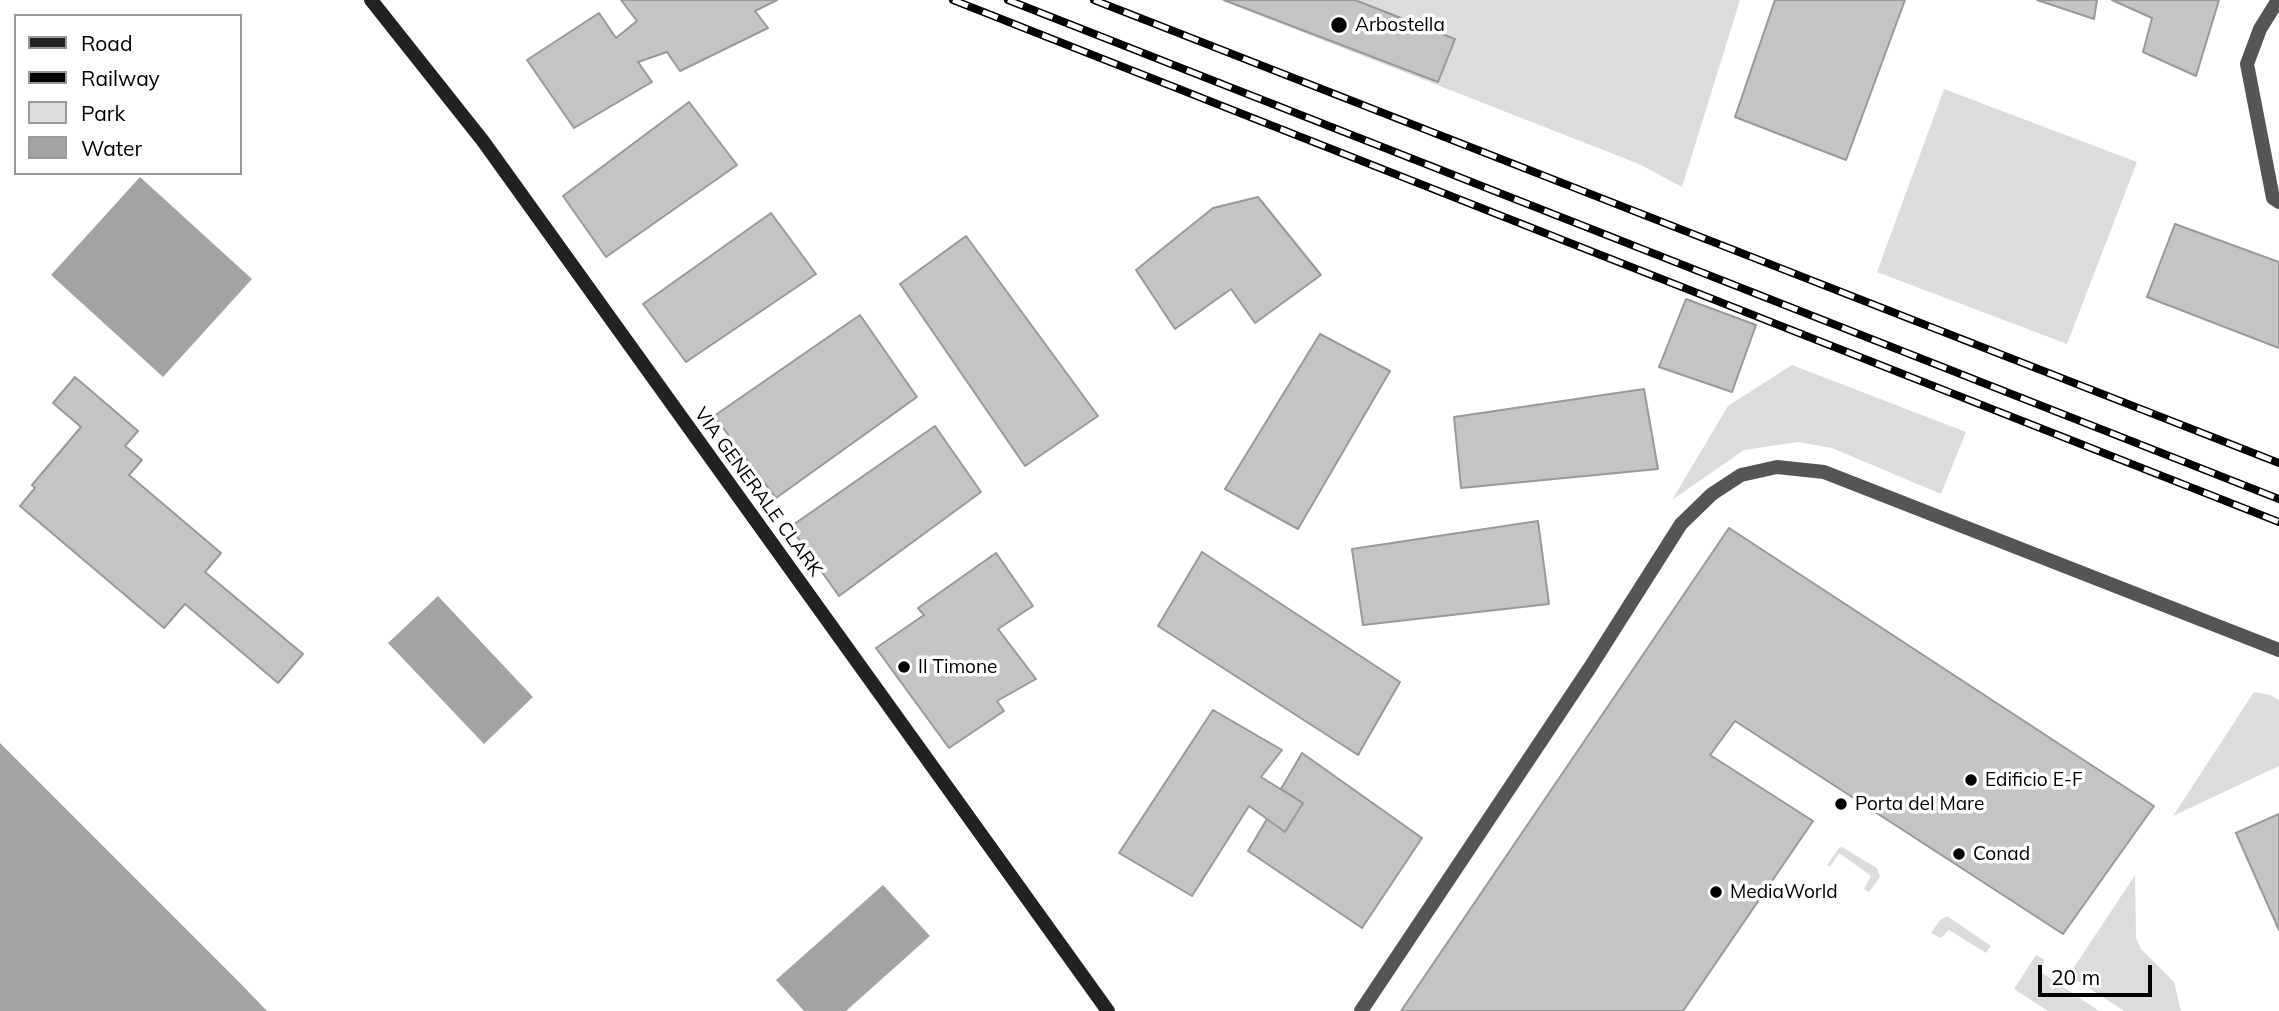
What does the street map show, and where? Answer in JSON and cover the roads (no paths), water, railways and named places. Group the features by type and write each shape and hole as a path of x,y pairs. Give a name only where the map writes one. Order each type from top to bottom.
{"main road":[{"name":"VIA GENERALE CLARK","path":"371,0 483,141 1108,1011"}],"lane":[{"path":"2278,0 2260,29 2247,64 2273,198 2279,201"},
{"path":"1361,1011 1589,669 1681,524 1712,494 1741,475 1777,467 1824,472 2279,650"}],"water":[{"path":"140,177 252,279 163,377 51,275"},
{"path":"438,596 533,697 484,744 388,643"},
{"path":"0,743 240,983 267,1011 0,1011"},
{"path":"883,885 930,936 846,1011 804,1011 776,980"}],"railway":[{"path":"953,0 2279,522"},
{"path":"1008,0 2279,499"},
{"path":"1094,0 2279,463"}],"place":[{"name":"Arbostella","path":"1339,25"},
{"name":"Il Timone","path":"904,667"},
{"name":"Edificio E-F","path":"1971,780"},
{"name":"Porta del Mare","path":"1841,804"},
{"name":"Conad","path":"1959,854"},
{"name":"MediaWorld","path":"1716,892"}]}
